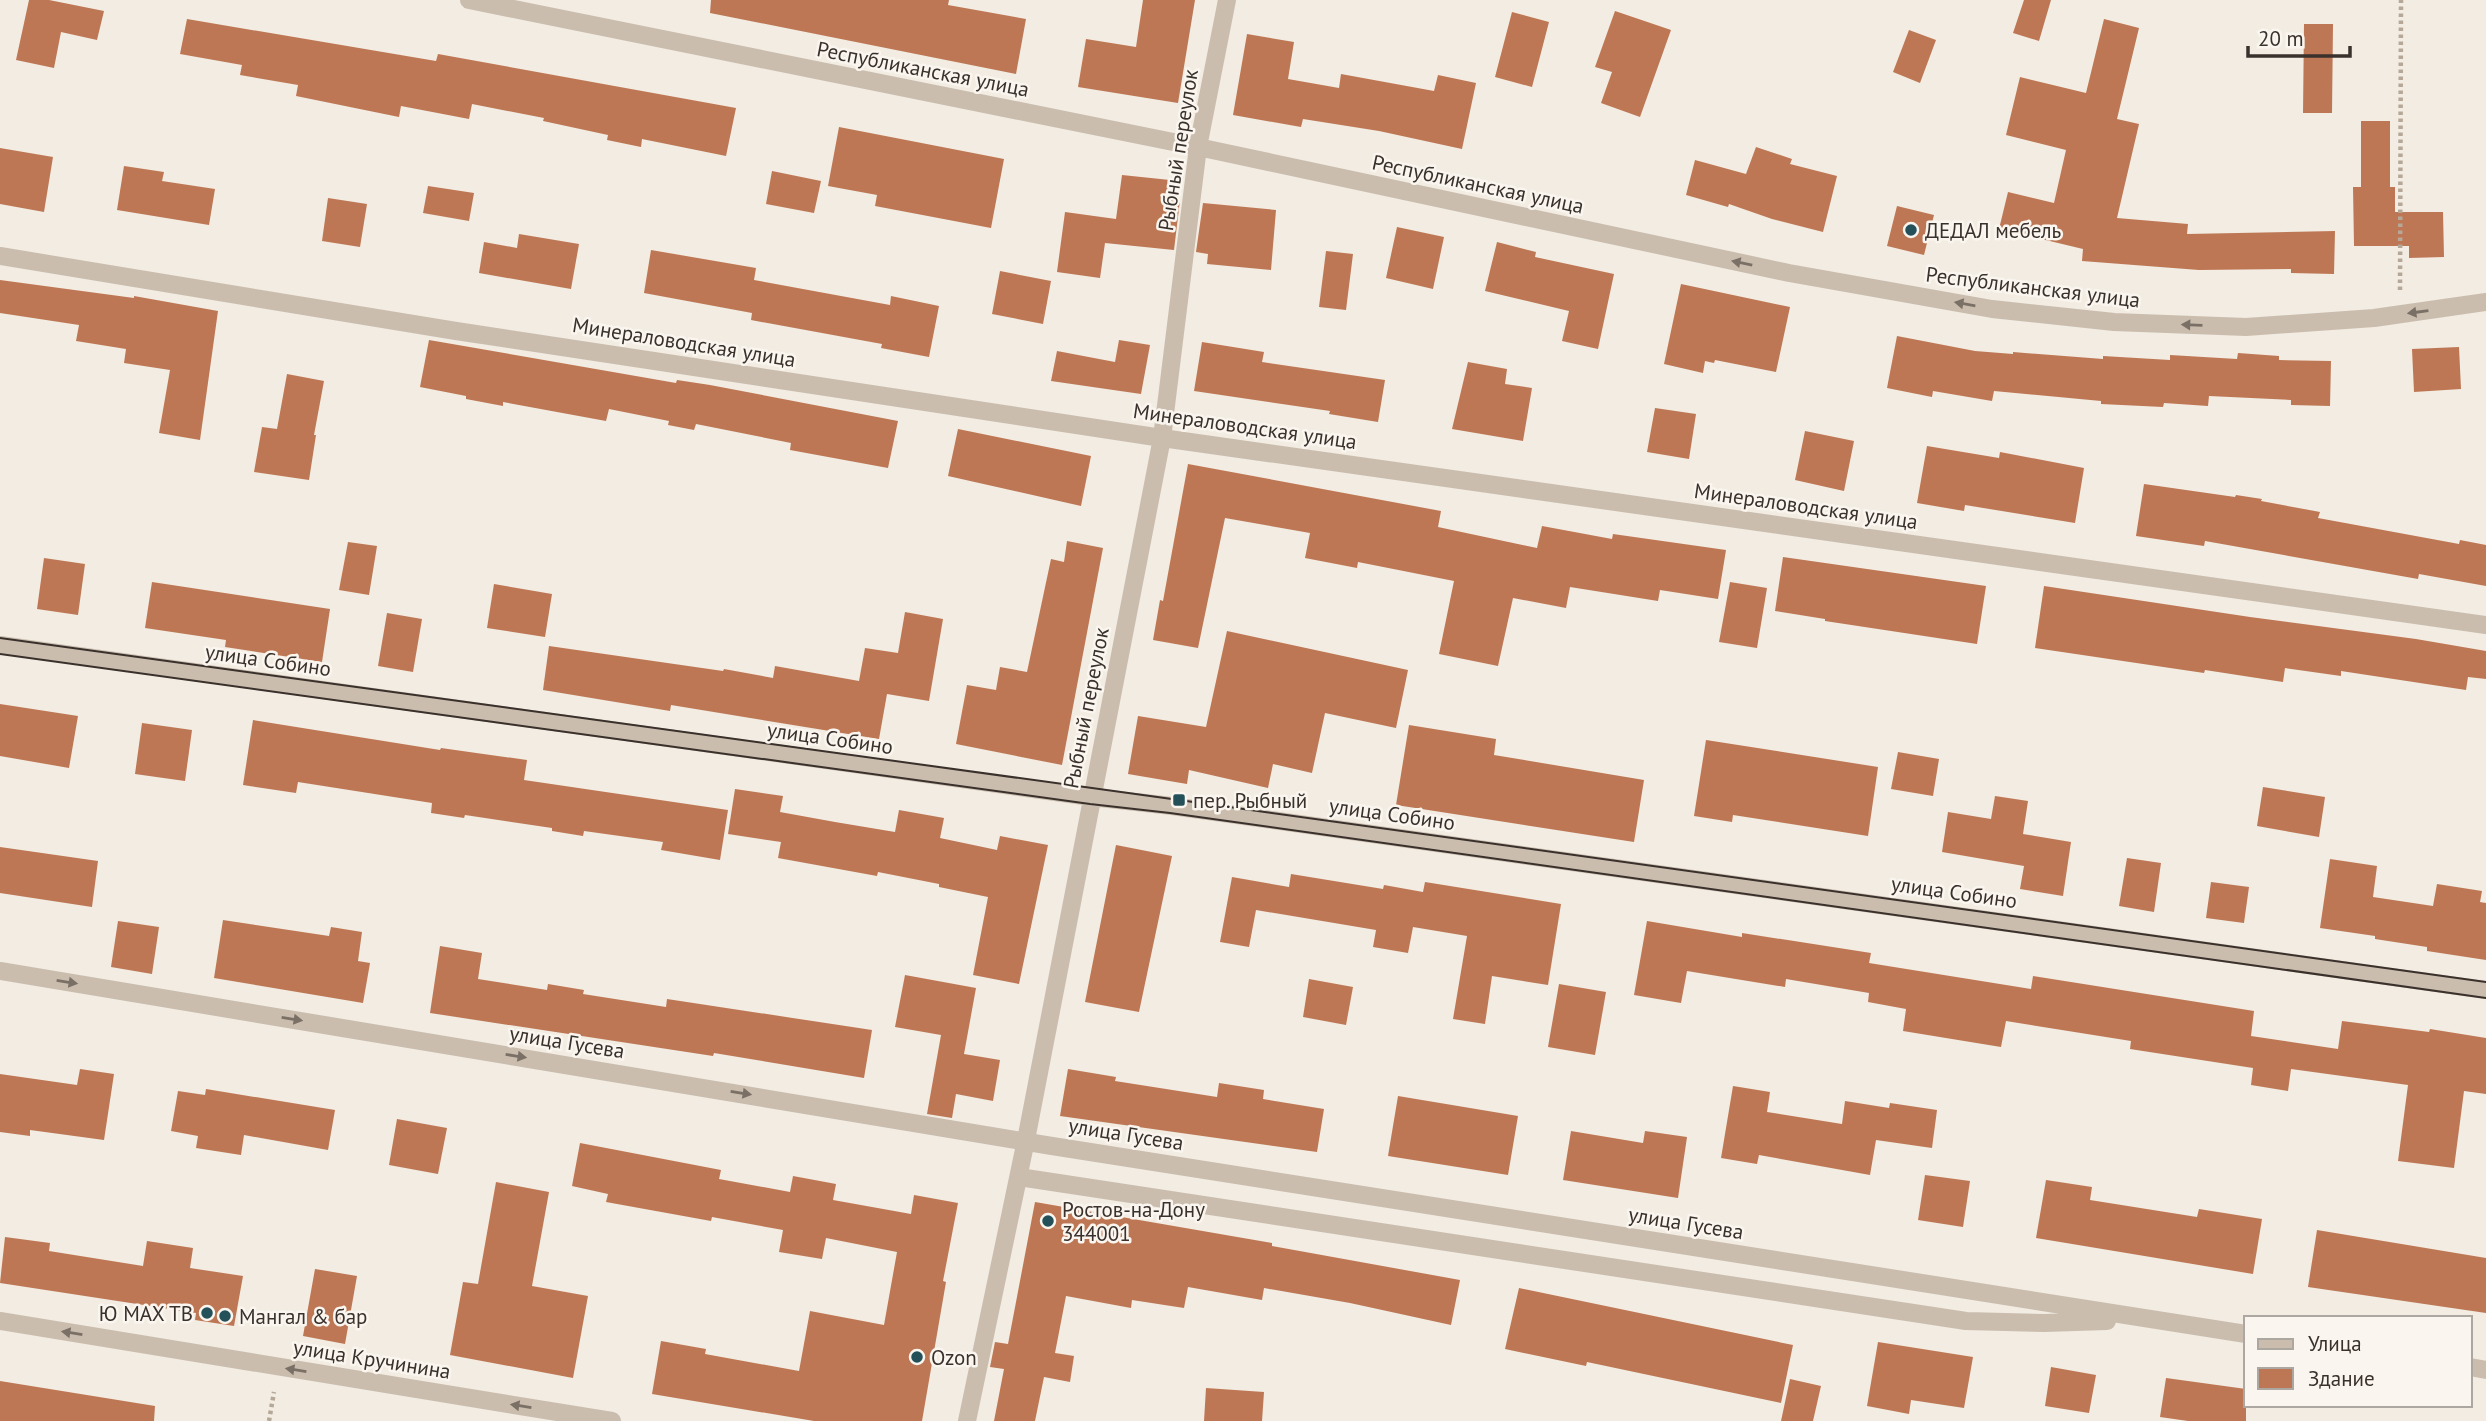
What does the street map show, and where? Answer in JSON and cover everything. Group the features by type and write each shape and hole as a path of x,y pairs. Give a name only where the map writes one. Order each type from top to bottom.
{"street":[{"name":"Республиканская улица","path":"470,0 1198,147 1789,273 1992,309 2114,322 2246,327 2399,315 2486,302"},
{"name":"Рыбный переулок","path":"967,1421 1026,1140 1162,438 1198,147 1227,0"},
{"name":"Минераловодская улица","path":"0,256 456,331 1162,438 2486,625"},
{"name":"улица Собино","path":"0,645 2486,990"},
{"name":"улица Гусева","path":"0,971 1026,1140 2244,1334"},
{"path":"1018,1177 1966,1321 2044,1323 2148,1320"},
{"name":"улица Кручинина","path":"0,1321 612,1421"}],"path":[{"path":"2399,315 2401,0"}],"building":[{"path":"29,0 49,0 104,11 97,40 61,32 54,68 16,60"},
{"path":"711,0 949,0 948,5 1026,19 1016,74 710,13"},
{"path":"1143,0 1195,0 1178,103 1078,87 1086,39 1136,47"},
{"path":"2024,0 2051,0 2039,41 2013,33"},
{"path":"1615,11 1671,30 1640,117 1601,103 1612,72 1595,67"},
{"path":"1512,12 1549,22 1532,87 1495,77"},
{"path":"187,19 436,61 438,54 736,108 726,156 642,139 641,147 607,140 608,135 543,121 544,118 472,104 469,119 401,106 399,117 296,96 298,85 240,75 242,65 180,54"},
{"path":"2104,19 2139,28 2117,119 2139,124 2117,218 2188,224 2187,234 2335,231 2334,274 2291,273 2291,269 2199,270 2082,261 2083,249 1999,229 2008,192 2054,203 2066,150 2006,135 2020,77 2086,93"},
{"path":"2304,24 2333,24 2332,113 2303,113"},
{"path":"1909,30 1936,40 1920,83 1893,72"},
{"path":"1247,34 1294,42 1288,79 1339,88 1341,74 1434,91 1438,75 1476,83 1462,149 1379,131 1303,119 1301,127 1233,115"},
{"path":"2361,121 2390,121 2390,187 2395,187 2395,212 2443,212 2444,257 2409,258 2409,246 2354,246 2353,187 2361,187"},
{"path":"839,127 1004,159 991,228 875,206 877,195 828,186"},
{"path":"1756,147 1792,159 1790,164 1837,176 1823,232 1772,219 1729,204 1728,207 1686,195 1695,160 1746,174"},
{"path":"0,148 53,157 44,212 0,204"},
{"path":"124,166 164,172 162,181 215,189 209,225 117,210"},
{"path":"772,171 821,181 814,213 766,204"},
{"path":"1122,175 1170,180 1168,199 1180,200 1174,250 1105,243 1100,278 1057,272 1065,212 1116,219"},
{"path":"428,186 474,193 469,221 423,213"},
{"path":"328,198 367,204 360,247 322,241"},
{"path":"1203,203 1276,210 1271,270 1207,264 1208,254 1196,252"},
{"name":"ДЕДАЛ мебель","path":"1897,206 1934,215 1924,255 1887,246"},
{"path":"1397,227 1444,237 1433,289 1386,278"},
{"path":"519,234 579,244 571,289 479,273 484,242 517,248"},
{"path":"1497,242 1536,252 1535,257 1614,274 1598,349 1562,341 1569,311 1485,291"},
{"path":"651,250 756,268 754,280 890,305 891,296 939,306 929,357 881,348 882,344 751,320 752,313 644,293"},
{"path":"1326,251 1353,254 1346,310 1319,307"},
{"path":"1000,271 1051,281 1043,324 992,314"},
{"path":"0,280 134,296 218,311 200,440 159,433 170,370 124,363 126,349 76,341 79,325 0,313"},
{"path":"1681,284 1790,307 1776,372 1715,360 1714,363 1705,361 1703,373 1664,364"},
{"path":"1897,336 1975,351 2013,354 2170,360 2170,355 2237,359 2238,353 2279,356 2279,360 2331,361 2330,406 2291,405 2291,400 2209,396 2208,406 2164,403 2163,407 2101,404 2101,401 1994,391 1992,401 1933,391 1932,397 1887,388"},
{"path":"429,340 676,383 677,380 710,385 898,421 888,468 790,450 791,443 696,424 694,430 668,425 669,421 609,409 606,421 503,402 503,406 420,387"},
{"path":"1119,340 1150,345 1141,394 1051,381 1057,351 1115,362"},
{"path":"1202,342 1264,352 1262,362 1385,380 1378,422 1329,414 1330,411 1194,391"},
{"path":"2459,347 2461,389 2414,392 2412,349"},
{"path":"1468,362 1507,369 1505,384 1532,388 1523,441 1452,429"},
{"path":"287,374 324,381 309,480 254,472 262,427 277,429"},
{"path":"1655,408 1696,414 1689,459 1647,452"},
{"path":"958,429 1091,456 1081,506 948,476"},
{"path":"1805,431 1854,441 1844,491 1795,480"},
{"path":"1927,446 1999,458 2000,452 2084,468 2075,523 1965,505 1964,511 1917,503"},
{"path":"1188,464 1441,511 1438,527 1537,548 1542,526 1612,539 1613,534 1726,550 1718,599 1660,590 1658,601 1570,587 1566,608 1513,598 1498,666 1439,654 1454,581 1358,562 1357,568 1305,558 1310,533 1225,518 1198,648 1153,640 1160,600 1163,601"},
{"path":"2144,484 2262,499 2261,501 2320,512 2318,518 2459,544 2460,540 2486,545 2486,586 2419,574 2418,579 2205,541 2204,546 2136,536"},
{"path":"1067,541 1103,548 1062,765 956,744 967,685 996,690 1000,667 1027,672 1051,559 1064,562"},
{"path":"348,542 377,546 369,595 339,590"},
{"path":"1783,557 1986,586 1977,644 1775,611"},
{"path":"44,558 85,564 78,615 37,609"},
{"path":"152,582 330,609 322,662 225,647 226,640 145,628"},
{"path":"1730,582 1767,588 1757,648 1719,642"},
{"path":"494,584 552,594 545,637 487,628"},
{"path":"2044,586 2486,651 2486,679 2468,677 2466,690 2341,671 2341,676 2285,668 2283,682 2035,648"},
{"path":"905,612 943,619 929,701 887,694 879,739 671,705 670,711 543,690 549,646 773,678 775,666 859,681 865,648 898,653"},
{"path":"387,613 422,619 413,672 378,666"},
{"path":"1227,631 1408,670 1396,728 1325,713 1312,773 1273,764 1268,788 1189,770 1187,784 1128,774 1138,716 1206,727"},
{"path":"0,704 78,716 69,768 0,756"},
{"path":"253,720 440,750 441,748 527,760 524,780 728,810 720,860 661,850 663,842 584,831 583,836 552,831 552,828 465,815 464,818 431,813 432,803 298,782 296,793 243,785"},
{"path":"142,723 192,730 185,781 135,774"},
{"path":"1409,725 1496,739 1494,755 1644,780 1634,842 1396,805"},
{"path":"1706,740 1878,767 1868,836 1733,815 1732,822 1694,816"},
{"path":"1898,752 1939,759 1933,796 1891,789"},
{"path":"2263,787 2325,797 2319,837 2257,826"},
{"path":"735,789 783,796 780,812 835,822 895,832 899,810 944,818 940,838 997,850 1000,836 1048,845 1019,984 973,975 988,897 878,872 877,876 778,858 781,842 728,834"},
{"path":"1995,796 2028,801 2023,834 2071,842 2063,896 2020,889 2024,866 1942,852 1948,812 1991,819"},
{"path":"1116,845 1172,856 1139,1012 1085,1002"},
{"path":"0,847 98,861 92,907 0,893"},
{"path":"2127,858 2161,863 2154,912 2119,906"},
{"path":"2330,859 2377,866 2373,897 2433,906 2437,884 2482,891 2480,902 2486,903 2486,960 2427,951 2427,947 2375,939 2375,936 2320,928"},
{"path":"1291,874 1383,889 1384,885 1423,892 1425,882 1561,904 1548,985 1492,976 1485,1024 1453,1019 1467,936 1413,927 1408,953 1373,947 1376,930 1256,910 1249,947 1220,942 1232,877 1289,887"},
{"path":"2211,882 2249,887 2244,923 2206,918"},
{"path":"223,920 329,936 331,927 362,932 358,961 370,963 363,1003 214,978"},
{"path":"118,921 159,927 152,974 111,967"},
{"path":"1647,921 1742,937 1742,933 1871,953 1869,963 2031,989 2033,976 2254,1011 2251,1036 2338,1049 2342,1021 2429,1032 2430,1029 2486,1038 2486,1094 2464,1091 2454,1168 2398,1161 2408,1085 2291,1069 2288,1091 2251,1085 2253,1068 2130,1049 2131,1041 2006,1021 2001,1047 1903,1031 1906,1009 1868,1002 1869,993 1786,979 1785,987 1687,971 1681,1003 1634,995"},
{"path":"440,946 482,953 478,979 547,990 548,984 584,990 583,994 666,1007 667,999 872,1030 864,1078 714,1053 713,1056 430,1013"},
{"path":"905,975 976,988 964,1054 1000,1060 993,1101 956,1094 952,1118 927,1114 941,1035 895,1027"},
{"path":"1309,979 1353,987 1346,1025 1303,1017"},
{"path":"1559,984 1606,992 1595,1055 1548,1047"},
{"path":"80,1069 114,1074 104,1140 30,1130 30,1136 0,1132 0,1074 77,1085"},
{"path":"1068,1069 1116,1077 1115,1081 1217,1097 1219,1083 1264,1090 1263,1099 1324,1109 1317,1152 1060,1116"},
{"path":"1733,1086 1770,1092 1767,1112 1842,1124 1845,1101 1889,1108 1890,1103 1937,1110 1932,1148 1876,1140 1870,1175 1759,1155 1757,1164 1721,1158"},
{"path":"206,1089 335,1110 328,1150 244,1135 241,1155 196,1148 198,1136 171,1131 178,1091 205,1095"},
{"path":"1398,1096 1518,1116 1508,1175 1388,1156"},
{"path":"397,1119 447,1128 438,1174 389,1165"},
{"path":"1571,1131 1643,1143 1645,1131 1687,1137 1678,1198 1563,1180"},
{"path":"580,1143 721,1170 719,1179 790,1192 793,1176 836,1184 833,1200 911,1214 914,1195 958,1203 922,1421 814,1421 652,1394 661,1341 706,1349 705,1354 799,1371 810,1311 884,1325 897,1252 826,1238 822,1259 779,1252 783,1230 712,1217 711,1221 606,1202 608,1194 572,1186"},
{"path":"1925,1175 1970,1181 1963,1227 1918,1220"},
{"path":"2046,1180 2092,1187 2090,1200 2197,1217 2199,1209 2262,1219 2253,1274 2036,1238"},
{"path":"496,1182 549,1192 532,1286 588,1296 573,1378 450,1355 463,1282 478,1284"},
{"path":"1035,1202 1272,1243 1272,1246 1460,1280 1451,1325 1264,1288 1262,1300 1188,1287 1184,1308 1132,1300 1131,1308 1066,1296 1055,1353 1074,1356 1070,1382 1044,1377 1035,1421 994,1421 1004,1369 990,1367 995,1342 1008,1344"},
{"path":"2317,1230 2486,1258 2486,1313 2308,1287"},
{"path":"5,1237 50,1243 49,1251 143,1266 147,1241 193,1248 190,1268 243,1276 234,1326 195,1320 196,1313 0,1283"},
{"path":"315,1269 357,1276 345,1344 303,1336"},
{"path":"1519,1288 1793,1345 1781,1403 1587,1362 1586,1366 1505,1349"},
{"path":"1878,1342 1973,1357 1964,1408 1911,1400 1909,1414 1867,1406"},
{"path":"2051,1367 2096,1375 2089,1413 2045,1406"},
{"path":"2166,1378 2244,1389 2246,1421 2188,1421 2160,1417"},
{"path":"1790,1379 1821,1386 1813,1421 1781,1421"},
{"path":"0,1381 155,1406 154,1421 0,1421"},
{"path":"1206,1388 1264,1392 1262,1421 1204,1421"}],"tram line":[{"path":"0,638 2486,982"},
{"path":"0,654 1170,813 2486,998"}],"place":[{"name":"ДЕДАЛ мебель","path":"1911,230"},
{"name":"пер. Рыбный","path":"1179,800"},
{"name":"Ростов-на-Дону 344001","path":"1048,1221"},
{"name":"Ю МАХ ТВ","path":"207,1313"},
{"name":"Мангал & бар","path":"225,1316"},
{"name":"Ozon","path":"917,1357"}]}
